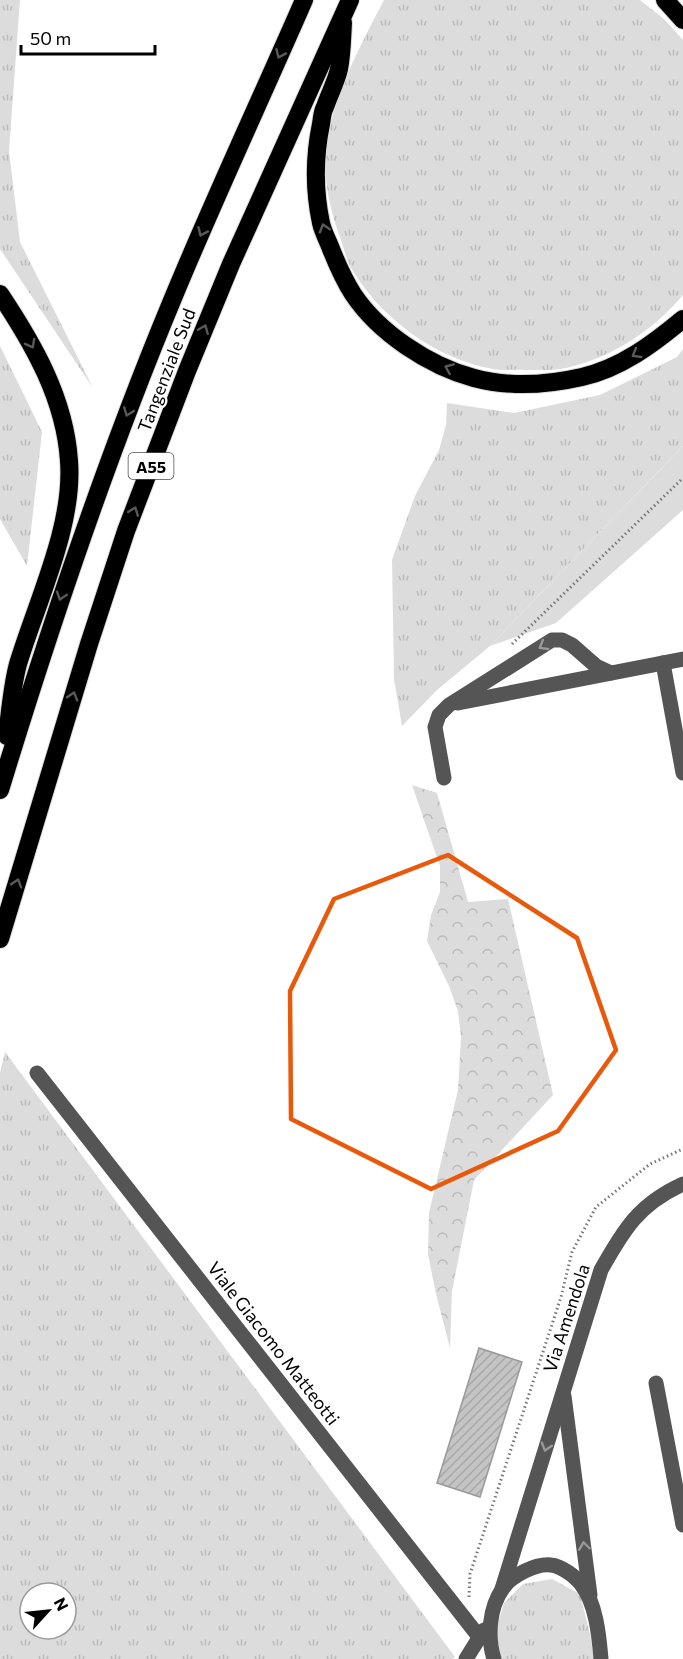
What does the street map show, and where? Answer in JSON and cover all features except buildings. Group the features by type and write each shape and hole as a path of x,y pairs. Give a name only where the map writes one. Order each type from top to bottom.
{"highway":[{"name":"Tangenziale Sud","path":"0,790 63,590 129,408 171,303 304,0"},
{"path":"665,0 683,20"},
{"name":"Tangenziale Sud","path":"0,939 88,644 126,531 187,370 231,264 347,5"},
{"path":"347,5 339,69 325,107 316,148 316,189 322,226 338,266 353,294 374,318 396,338 443,366 473,377 527,384 583,377 612,367 639,353 683,319"},
{"path":"0,294 23,328 56,397 65,430 70,463 63,528 17,666 0,782"}],"street":[{"path":"444,778 435,727 439,715 513,657 552,640 562,640 572,645 596,666 610,673"},
{"path":"513,657 515,680 529,689"},
{"path":"449,705 683,659"},
{"path":"663,663 683,773"},
{"name":"Viale Giacomo Matteotti","path":"37,1073 480,1638"},
{"name":"Via Amendola","path":"493,1611 502,1589 601,1270 619,1238 641,1210 683,1184"},
{"path":"656,1383 683,1525"},
{"name":"Via Amendola","path":"563,1391 601,1659"},
{"path":"502,1589 514,1576 540,1566 551,1565 571,1574 582,1585 592,1604"},
{"path":"466,1659 480,1638 493,1611"},
{"path":"493,1611 490,1631 494,1659"}],"path":[{"path":"513,657 513,644 683,478"},
{"path":"469,1597 470,1574 561,1297 572,1252 596,1207 651,1164 683,1149"}],"highlighted area":[{"path":"448,855 577,938 616,1050 558,1131 431,1189 291,1119 290,991 334,899"}],"green space":[{"path":"0,0 20,0 9,151 20,242 93,388 0,249"},
{"path":"384,0 640,0 664,19 683,40 683,295 646,330 618,349 565,368 554,370 493,369 450,356 411,333 376,302 362,285 347,260 337,230 331,208 325,163 329,132 340,93"},
{"path":"0,346 42,432 27,566 0,519"},
{"path":"683,349 683,446 490,646 437,690 402,726 394,679 392,560 415,496 439,450 446,425 447,403 514,413 600,395 677,357"},
{"path":"683,446 683,510 556,623 490,646"},
{"path":"412,785 437,793 468,902 508,899 553,1095 474,1180 452,1291 450,1348 428,1254 429,1213 458,1090 461,1037 458,1011 449,986 427,941 431,915 440,892 440,866"},
{"path":"5,1052 455,1657 452,1659 0,1659 0,1073"},
{"path":"552,1579 580,1594 594,1659 500,1659 495,1633 504,1603 523,1584"}]}
